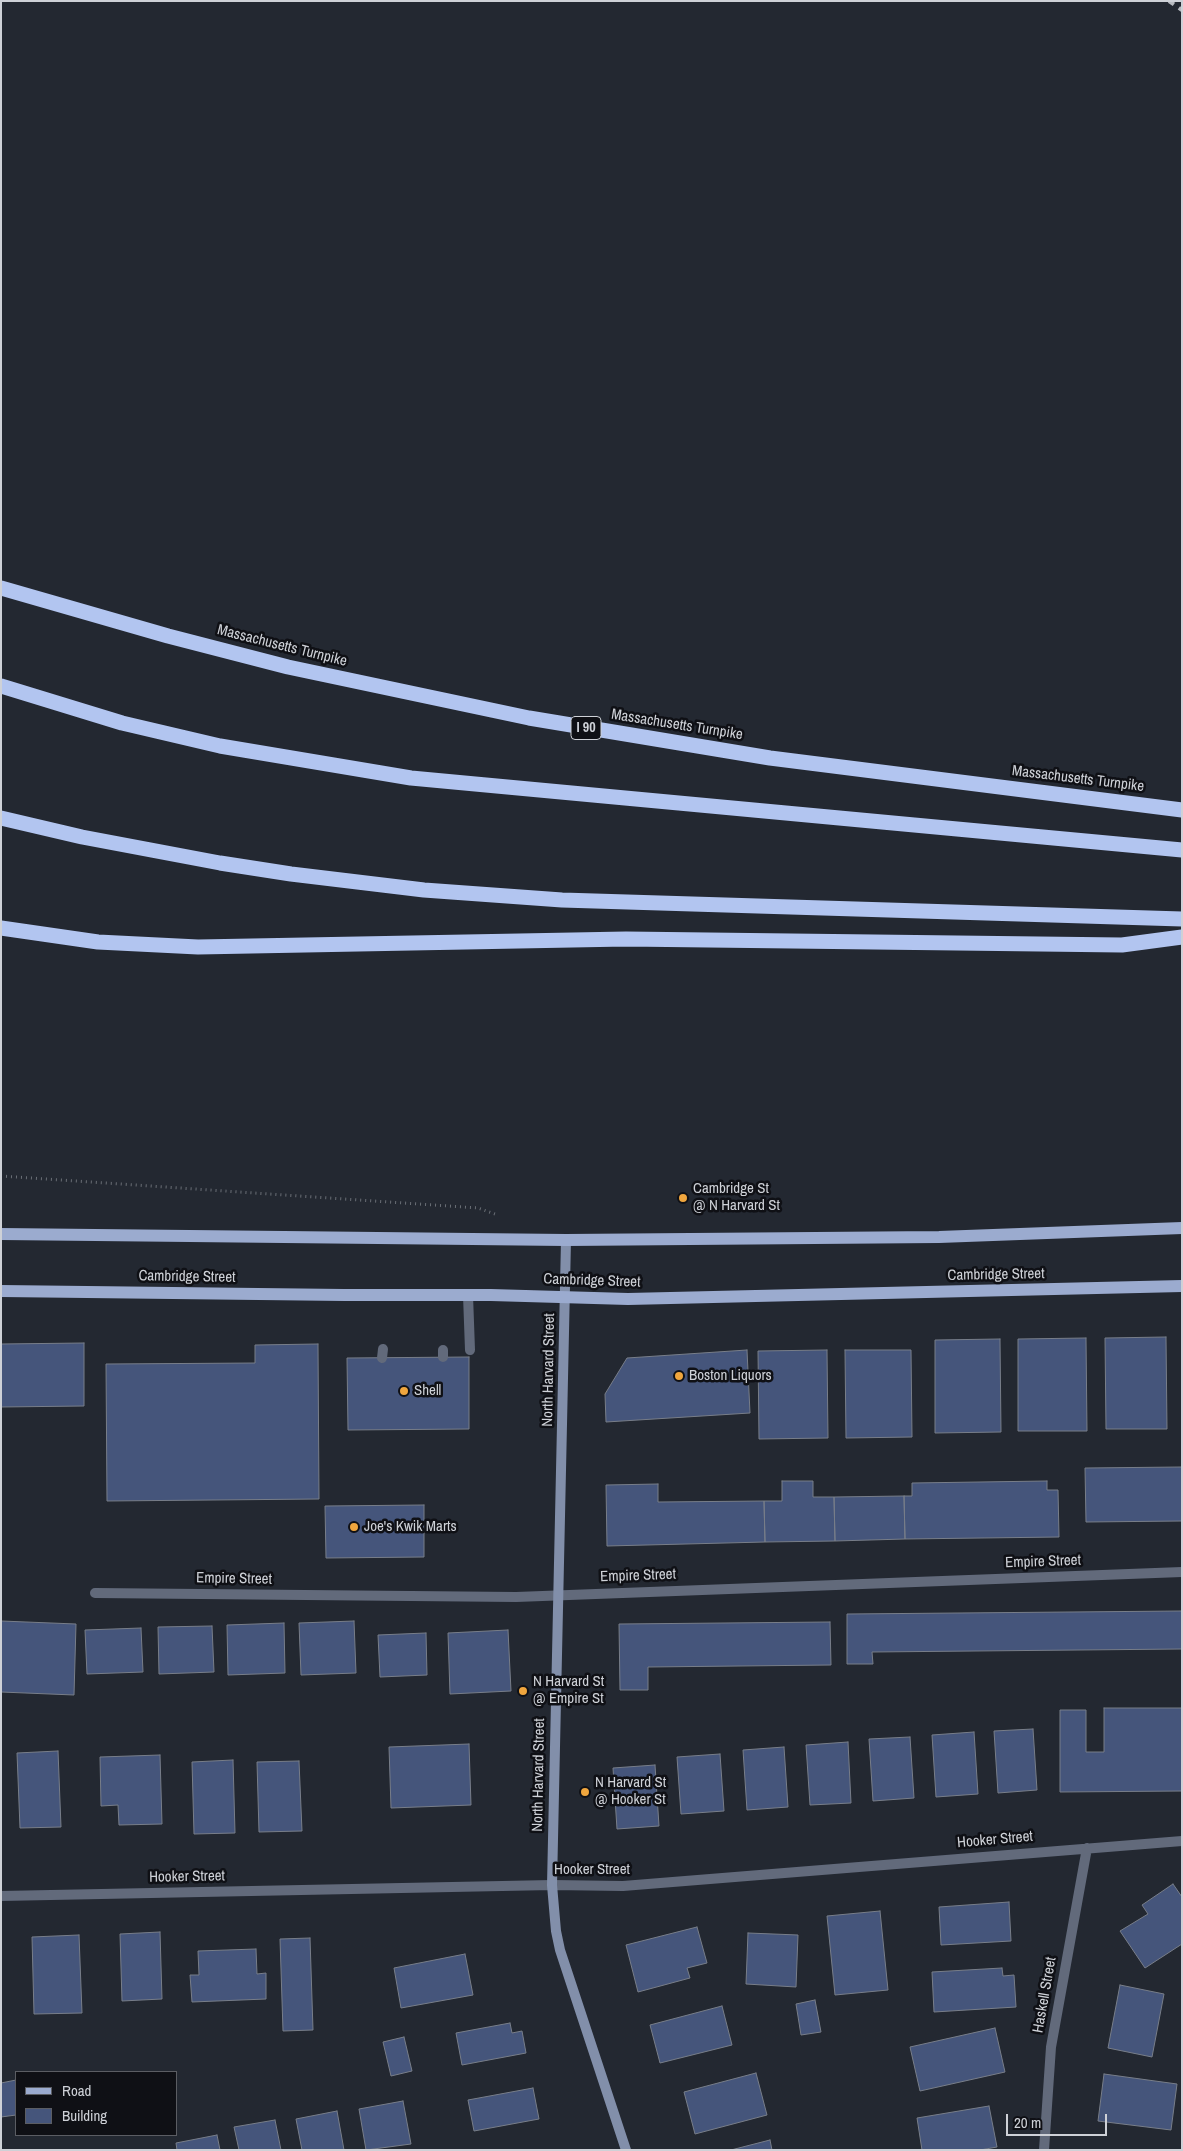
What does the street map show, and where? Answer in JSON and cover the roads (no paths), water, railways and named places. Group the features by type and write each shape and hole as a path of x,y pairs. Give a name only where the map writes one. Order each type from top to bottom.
{"highway":[{"name":"Massachusetts Turnpike","path":"1,588 134,627 271,662 356,682 529,718 770,758 1182,810"},
{"path":"1,686 122,723 220,746 411,778 1182,850"},
{"path":"1,818 91,839 220,863 356,883 434,891 580,901 1182,920"},
{"path":"1,928 98,942 198,947 626,939 1122,945 1182,937"}],"main road":[{"path":"1,1234 566,1240 939,1237 1182,1228"},
{"name":"North Harvard Street","path":"566,1240 552,1885 556,1931 560,1950 626,2150"},
{"name":"Cambridge Street","path":"1,1291 344,1295 468,1294 628,1299 1182,1286"}],"street":[{"path":"468,1294 470,1350"},
{"name":"Empire Street","path":"95,1592 506,1596 1182,1572"},
{"name":"Hooker Street","path":"1,1896 552,1885 623,1886 1182,1842"},
{"name":"Haskell Street","path":"1044,2150 1051,2047 1087,1848"}],"railway":[{"path":"1169,1 1182,10"}],"place":[{"name":"Cambridge St @ N Harvard St","path":"683,1198"},
{"name":"Boston Liquors","path":"679,1376"},
{"name":"Shell","path":"404,1391"},
{"name":"Joe's Kwik Marts","path":"354,1527"},
{"name":"N Harvard St @ Empire St","path":"523,1691"},
{"name":"N Harvard St @ Hooker St","path":"585,1792"}]}
